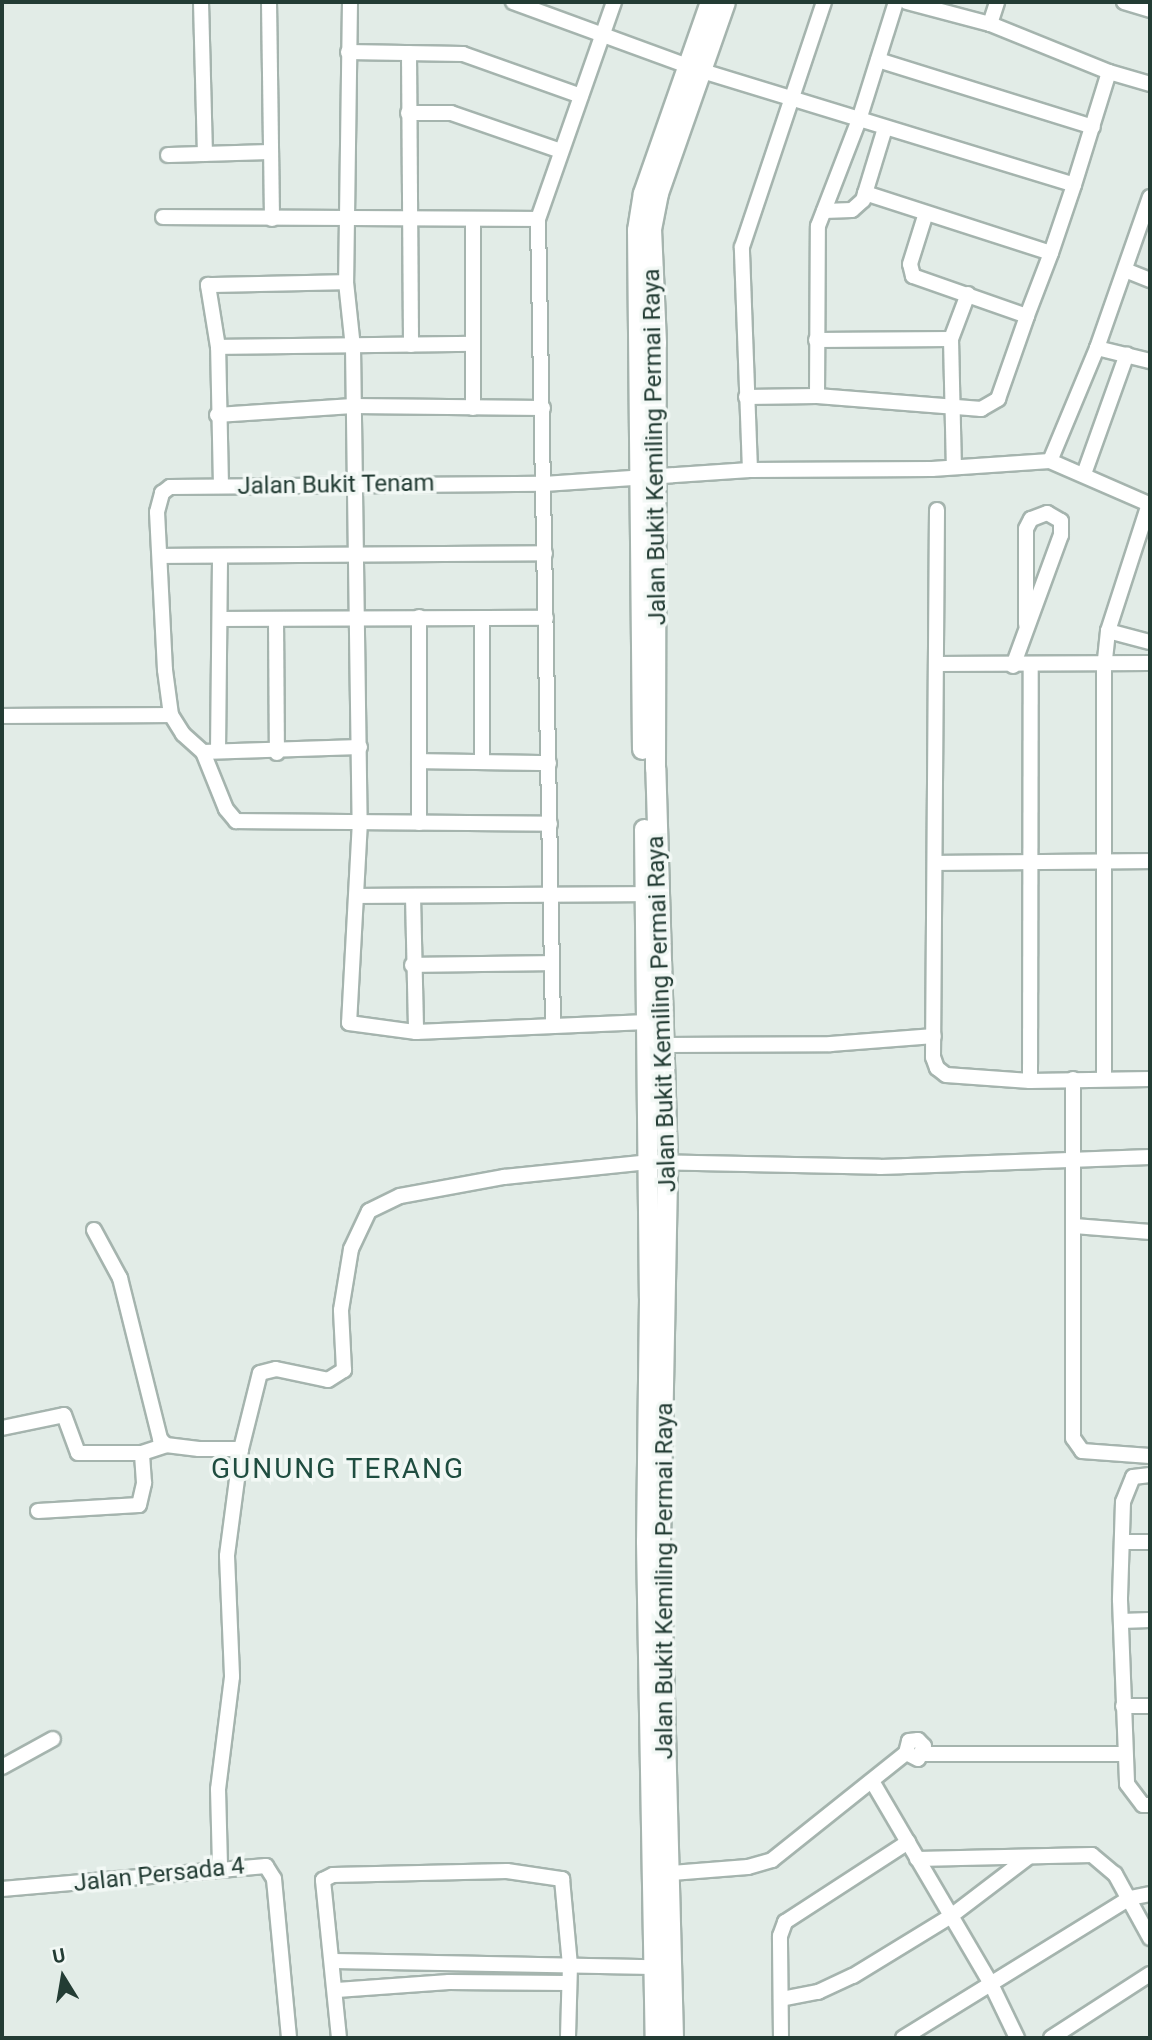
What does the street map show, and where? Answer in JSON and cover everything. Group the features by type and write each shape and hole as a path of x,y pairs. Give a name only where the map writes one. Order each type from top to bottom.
{"street":[{"path":"201,2 205,154"},
{"path":"269,2 272,219"},
{"path":"350,2 346,282 353,346 360,821 358,897 351,944 349,1023 416,1032 553,1024 647,1023"},
{"path":"513,2 692,67 1074,184"},
{"path":"553,1024 538,219 614,2"},
{"name":"Jalan Bukit Kemiling Permai Raya","path":"655,2038 653,1967 659,1874 660,1542 657,1162 647,1023 652,894 649,480 651,229 658,192 710,2"},
{"name":"Jalan Bukit Kemiling Permai Raya","path":"692,67 724,2"},
{"path":"750,470 742,247 824,2"},
{"path":"817,396 815,266 824,211 859,120 896,2"},
{"path":"907,2 990,24 1109,72 1150,84"},
{"path":"990,24 997,2"},
{"path":"1124,2 1150,10"},
{"path":"348,52 463,54 581,96"},
{"path":"409,53 408,220 411,345"},
{"path":"878,60 1093,127"},
{"path":"746,397 817,396 981,409 998,399 1051,253 1109,72"},
{"path":"408,113 451,113 561,151"},
{"path":"824,211 852,210 865,193 885,128"},
{"path":"168,155 271,152"},
{"path":"865,193 1051,253"},
{"path":"1104,1079 1104,667 1108,631 1150,503 1049,461 1097,348 1148,214 1150,197"},
{"path":"926,213 910,272 1027,316"},
{"path":"163,217 538,219"},
{"path":"473,220 470,344 473,408"},
{"path":"1125,270 1150,280"},
{"path":"221,486 217,415 218,347 208,285 346,282"},
{"path":"954,467 951,339 968,294"},
{"path":"816,340 951,339"},
{"path":"218,347 470,344"},
{"path":"1097,348 1150,361"},
{"path":"1084,474 1127,354"},
{"path":"217,415 353,406 543,408"},
{"name":"Jalan Bukit Tenam","path":"172,715 163,623 157,512 162,493 170,487 355,483 544,484 649,480 750,470 954,467 1049,461"},
{"path":"937,510 933,1056 940,1073 1030,1081 1150,1079"},
{"path":"1013,666 1026,624 1050,574 1062,527 1059,518 1047,513 1031,519 1026,529 1026,624"},
{"path":"160,556 545,554"},
{"path":"218,751 220,557"},
{"path":"419,617 419,823"},
{"path":"482,618 482,762"},
{"path":"220,619 546,618"},
{"path":"276,619 277,753"},
{"path":"1108,631 1150,642"},
{"path":"936,664 1104,667 1150,663"},
{"path":"1030,1081 1031,667"},
{"path":"2,716 172,715 188,740 203,752 220,797 236,821 550,824"},
{"path":"203,752 277,753 360,747"},
{"path":"419,761 549,763"},
{"path":"936,863 1150,861"},
{"path":"358,897 652,894"},
{"name":"Jalan Bukit Kemiling Permai Raya","path":"652,894 664,1045 657,1162"},
{"path":"413,896 412,965 416,1032"},
{"path":"412,965 552,963"},
{"path":"664,1045 831,1044 934,1036"},
{"path":"1073,1079 1075,1443 1090,1453 1150,1457"},
{"path":"220,1868 218,1789 232,1677 227,1556 241,1449 260,1373 276,1369 328,1380 344,1370 341,1310 351,1249 369,1211 400,1196 504,1177 657,1162 880,1167 1075,1156 1150,1157"},
{"path":"1075,1226 1150,1232"},
{"path":"94,1230 120,1278 158,1434 166,1445"},
{"path":"2,1428 64,1415 78,1453 142,1453 166,1445 241,1449"},
{"path":"38,1511 139,1505 144,1483 142,1453"},
{"path":"1150,1475 1133,1477 1128,1484 1122,1542 1121,1620 1124,1754 1131,1794 1150,1805"},
{"path":"1122,1542 1150,1542"},
{"path":"1121,1620 1150,1620"},
{"path":"1123,1706 1150,1706"},
{"path":"2,1767 53,1739"},
{"path":"659,1874 748,1867 772,1860 905,1753 907,1743 916,1740 923,1743 924,1754 1124,1754"},
{"path":"872,1781 991,1984 1017,2038"},
{"path":"781,2038 780,1936 785,1922 908,1842"},
{"path":"918,1859 1092,1855 1107,1864 1130,1898 1150,1938"},
{"path":"781,1999 818,1992 853,1976 951,1916 1027,1858"},
{"name":"Jalan Persada 4","path":"2,1889 136,1880 220,1868 266,1866 273,1874 289,2038"},
{"path":"340,2038 334,1961 322,1883 329,1876 507,1871 562,1879 570,1965 568,2038"},
{"name":"Jalan Bukit Kemiling Permai Raya","path":"659,1874 673,2038"},
{"path":"902,2038 1130,1898 1150,1894"},
{"path":"334,1961 448,1961 653,1967"},
{"path":"448,1961 450,1982"},
{"path":"1051,2038 1150,1974"},
{"path":"337,1990 450,1982 568,1983"}],"district":[{"name":"GUNUNG TERANG","path":"338,1469"}]}
